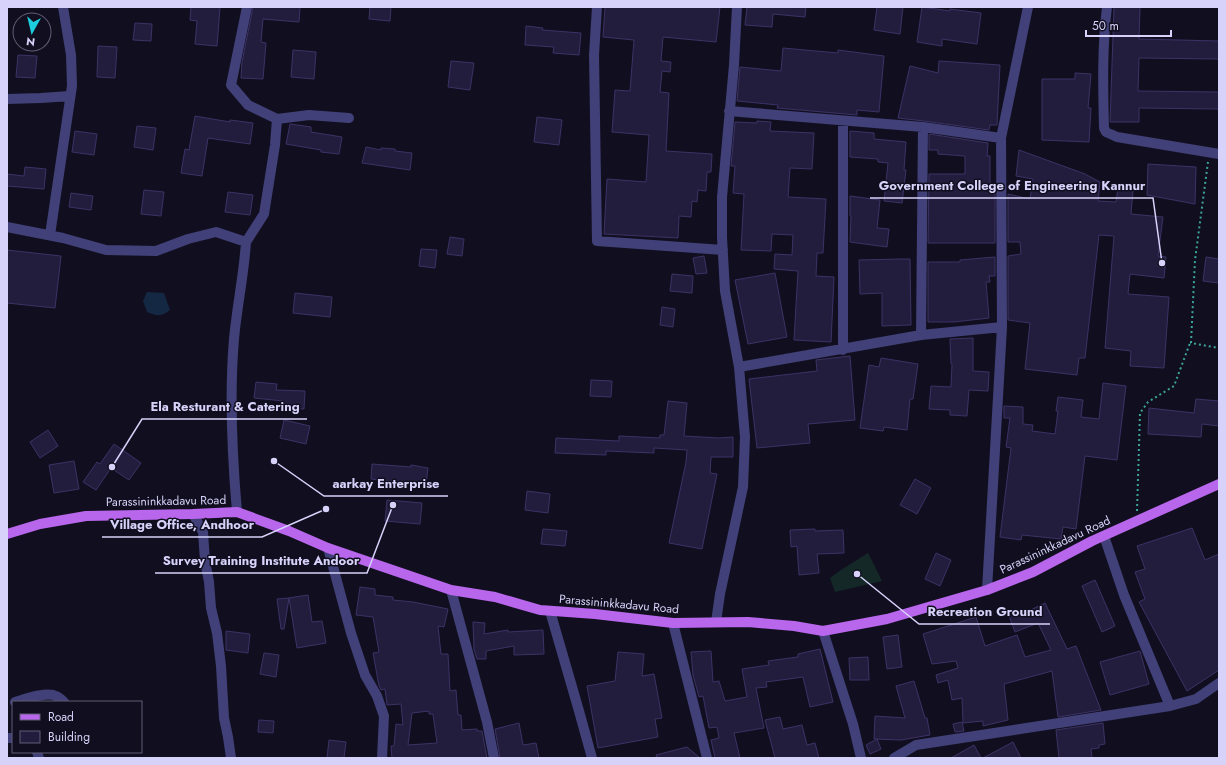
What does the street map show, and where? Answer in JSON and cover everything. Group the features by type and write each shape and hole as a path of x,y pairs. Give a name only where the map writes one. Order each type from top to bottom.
{"main road":[{"name":"Parassininkkadavu Road","path":"7,534 40,524 86,516 237,512 289,531 328,548 451,590 495,597 540,610 672,623 748,622 787,625 823,631 887,619 987,590 1033,572 1104,536 1219,484"}],"street":[{"path":"50,235 72,86 71,55 63,7"},
{"path":"247,7 231,85 248,105 276,120 309,115 349,118"},
{"path":"597,7 594,55 597,241 723,250"},
{"path":"716,622 720,594 743,487 745,437 740,367 725,291 722,197 734,65 737,7"},
{"path":"987,590 1002,327 1001,138 1028,7"},
{"path":"1107,7 1104,42 1103,93 1104,128 1106,132 1116,137 1214,153"},
{"path":"7,99 70,96"},
{"path":"729,111 923,127 1001,138"},
{"path":"237,512 231,415 234,338 245,263 246,242 264,214 275,145 276,120"},
{"path":"843,120 843,350"},
{"path":"921,335 923,127"},
{"path":"7,227 50,235 106,250 156,251 216,232 246,242"},
{"path":"740,367 921,335 1002,327"},
{"path":"193,514 203,532 211,608 217,633 220,659 224,718 231,758"},
{"path":"1104,536 1124,596 1170,706"},
{"path":"328,548 351,633 365,675 378,696 384,716 382,758"},
{"path":"451,590 488,722 494,758"},
{"path":"550,611 592,758"},
{"path":"672,623 707,758"},
{"path":"823,631 853,724 861,758"},
{"path":"894,758 916,745 1170,706 1196,699 1219,683"},
{"path":"17,701 28,697 55,695 63,701"}],"path":[{"path":"1137,522 1140,412 1148,402 1174,386 1190,343 1195,260 1214,153"},
{"path":"1190,343 1219,348"}],"green space":[{"path":"868,553 882,581 835,592 830,578"}],"water":[{"path":"147,292 164,293 170,310 159,315 147,312 143,301"}],"building":[{"path":"191,7 220,7 217,46 195,44 197,21 190,20"},
{"path":"253,7 300,7 299,22 263,19 261,42 266,43 263,79 241,78 242,62"},
{"path":"370,7 391,7 390,21 369,19"},
{"path":"605,7 720,7 716,42 663,37 661,61 671,62 670,72 662,71 660,92 669,93 666,151 712,154 711,172 707,172 706,191 698,190 697,202 692,201 691,217 679,216 678,238 604,234 607,179 646,182 649,135 612,132 615,90 630,91 634,40 603,37"},
{"path":"747,7 806,7 805,17 773,14 772,27 745,25"},
{"path":"877,7 903,7 900,34 874,30"},
{"path":"922,7 981,13 977,44 942,39 942,46 917,42"},
{"path":"1114,7 1140,7 1139,39 1219,41 1219,59 1139,58 1138,91 1219,92 1219,109 1139,108 1139,122 1110,122"},
{"path":"135,23 152,24 151,41 133,40"},
{"path":"526,26 543,28 542,30 581,33 579,55 553,53 554,47 525,45"},
{"path":"98,46 117,47 115,78 97,77"},
{"path":"783,48 838,53 838,50 884,56 879,112 857,110 857,115 777,108 778,105 737,101 740,67 781,71"},
{"path":"293,50 316,52 314,79 291,77"},
{"path":"18,55 37,56 35,78 16,77"},
{"path":"451,61 474,63 470,90 448,87"},
{"path":"939,61 1000,65 997,125 990,125 989,130 898,118 910,66 938,73"},
{"path":"1075,73 1091,74 1088,108 1091,108 1089,142 1042,140 1042,79 1075,79"},
{"path":"195,116 230,122 230,120 253,123 250,144 208,138 202,176 181,173 185,149 189,150"},
{"path":"537,117 562,120 559,145 534,142"},
{"path":"757,121 771,122 770,131 814,133 812,169 790,168 788,197 826,199 823,253 817,253 816,276 834,277 831,342 794,340 798,271 774,269 775,254 792,255 793,235 772,234 771,251 741,250 744,194 733,193 735,166 731,166 735,122 757,123"},
{"path":"290,124 311,127 311,132 342,137 339,154 321,152 321,150 286,144"},
{"path":"137,126 156,128 153,150 134,147"},
{"path":"75,131 97,134 94,155 72,152"},
{"path":"850,131 874,133 874,139 906,142 904,170 906,170 902,203 884,201 888,163 878,162 878,159 850,157"},
{"path":"929,134 988,143 987,156 990,156 990,190 995,191 995,243 928,243 929,174 965,174 965,156 938,154 938,150 929,150"},
{"path":"366,147 381,150 381,148 395,149 395,151 412,153 410,170 362,163"},
{"path":"1019,150 1085,174 1100,182 1098,201 1116,202 1118,188 1133,190 1131,214 1163,217 1158,256 1166,257 1164,278 1130,274 1128,294 1169,297 1164,368 1130,366 1131,351 1105,348 1114,236 1099,235 1085,358 1079,358 1077,375 1025,369 1030,323 1008,320 1008,256 1021,254 1020,242 1008,242 1008,194 1030,199 1033,179 1016,176"},
{"path":"1148,164 1196,167 1195,204 1147,195"},
{"path":"25,167 46,169 44,189 7,186 7,174 24,176"},
{"path":"144,190 164,192 161,216 141,214"},
{"path":"228,192 253,195 250,215 225,212"},
{"path":"71,193 93,196 91,210 69,207"},
{"path":"850,196 880,200 877,228 889,229 887,247 850,242"},
{"path":"450,237 464,239 462,256 447,254"},
{"path":"421,249 437,250 435,268 419,266"},
{"path":"7,250 61,256 55,308 7,303"},
{"path":"704,256 707,273 696,274 693,258"},
{"path":"995,257 995,276 989,276 990,282 986,282 989,318 954,322 928,322 928,262 960,262 960,260"},
{"path":"1206,257 1219,259 1219,283 1203,281"},
{"path":"910,259 911,325 882,326 882,293 860,294 859,260"},
{"path":"775,273 787,337 748,344 735,280"},
{"path":"672,274 693,276 692,293 670,291"},
{"path":"295,293 332,297 330,317 293,313"},
{"path":"662,307 675,309 673,327 660,325"},
{"path":"973,338 973,371 989,372 988,391 969,390 967,416 950,415 950,410 929,409 931,386 951,387 952,364 950,339"},
{"path":"850,356 855,420 808,424 810,443 757,448 749,379 817,371 816,360"},
{"path":"881,358 918,364 913,399 910,399 907,430 884,427 883,431 860,428 869,365 879,367"},
{"path":"591,380 612,381 611,397 590,396"},
{"path":"256,382 277,384 276,390 305,391 304,409 283,408 283,401 254,398"},
{"path":"1103,383 1126,386 1117,460 1085,456 1076,529 1063,527 1061,539 1022,535 1021,540 1000,537 1011,448 1006,447 1010,418 1004,418 1004,406 1023,407 1023,424 1033,425 1032,431 1055,434 1058,397 1083,400 1081,417 1099,419"},
{"path":"1196,399 1219,401 1219,426 1202,424 1201,437 1148,434 1149,408 1194,413"},
{"path":"668,401 687,403 684,436 719,438 733,437 733,457 711,457 710,473 717,474 702,549 669,543 686,462 687,450 654,448 654,453 606,451 606,455 555,453 556,438 619,441 619,436 660,438 660,435 664,435"},
{"path":"284,420 310,426 306,444 280,438"},
{"path":"48,430 58,446 40,458 30,442"},
{"path":"114,444 141,463 129,480 111,468 96,490 83,482 97,462 100,464"},
{"path":"74,461 79,489 54,493 49,465"},
{"path":"372,464 411,467 411,465 428,468 426,485 371,479"},
{"path":"915,479 931,488 917,514 900,505"},
{"path":"527,491 550,494 548,513 525,510"},
{"path":"387,500 422,503 420,524 385,521"},
{"path":"1192,528 1205,560 1219,554 1219,670 1187,691 1139,602 1145,599 1135,572 1145,569 1137,546"},
{"path":"543,529 567,531 565,546 541,544"},
{"path":"815,529 815,531 843,530 844,553 817,554 819,573 799,575 797,546 791,547 790,530"},
{"path":"936,553 951,560 940,586 925,579"},
{"path":"1095,580 1115,626 1102,632 1082,586"},
{"path":"360,587 375,589 375,595 393,597 393,600 413,602 448,609 444,627 438,626 441,654 448,654 450,691 456,690 458,715 461,715 462,730 477,729 477,731 482,731 487,758 392,758 391,746 394,746 396,724 403,725 401,704 387,705 385,689 381,690 379,686 373,653 379,652 373,617 356,615","holes":["429,711 429,714 433,714 437,743 408,745 412,713"]},
{"path":"308,595 312,622 322,621 326,643 297,648 289,598"},
{"path":"289,598 284,629 281,629 277,599"},
{"path":"1045,603 1067,649 1076,646 1101,710 1058,717 1052,671 1004,684 1008,720 983,726 983,721 963,723 962,698 952,700 948,680 938,683 936,675 958,668 956,661 932,664 923,634 976,617 985,646 1017,635 1025,657 1051,650 1038,623 1015,632 1009,616 1021,612 1022,614"},
{"path":"473,622 485,623 484,634 508,630 508,632 543,630 544,654 514,655 514,646 486,651 486,659 477,659 474,649"},
{"path":"226,631 250,634 248,653 226,650"},
{"path":"898,635 902,667 887,669 883,637"},
{"path":"820,649 833,702 810,707 803,677 766,682 767,687 756,688 764,728 734,733 740,758 715,758 711,740 719,738 717,727 709,728 703,696 699,697 693,675 691,652 711,651 713,682 719,681 725,701 747,697 742,669 769,665 768,661 798,657 798,654"},
{"path":"1140,651 1149,684 1110,695 1100,662"},
{"path":"618,652 644,654 642,676 654,674 662,718 655,719 658,737 598,748 587,686 615,681"},
{"path":"264,653 279,655 276,677 260,674"},
{"path":"868,657 869,680 850,680 849,658"},
{"path":"914,681 925,718 927,718 930,735 901,740 874,739 875,716 905,718 896,686"},
{"path":"780,717 783,729 802,725 807,745 815,743 819,758 775,758 765,720"},
{"path":"259,720 274,721 273,733 258,732"},
{"path":"962,722 964,731 955,732 953,724"},
{"path":"519,723 523,745 536,743 539,758 500,758 495,729"},
{"path":"1103,723 1105,744 1099,745 1099,748 1091,749 1092,758 1059,758 1056,730"},
{"path":"877,739 881,749 870,754 866,745"},
{"path":"329,740 346,742 344,758 327,758"},
{"path":"1013,742 1021,758 983,758"},
{"path":"974,745 981,758 951,758"},
{"path":"687,747 700,758 657,758 656,755"}],"place":[{"name":"Government College of Engineering Kannur","path":"1162,263"},
{"name":"aarkay Enterprise","path":"274,461"},
{"name":"Ela Resturant & Catering","path":"112,467"},
{"name":"Survey Training Institute Andoor","path":"393,505"},
{"name":"Village Office, Andhoor","path":"326,509"},
{"name":"Recreation Ground","path":"857,574"}]}
